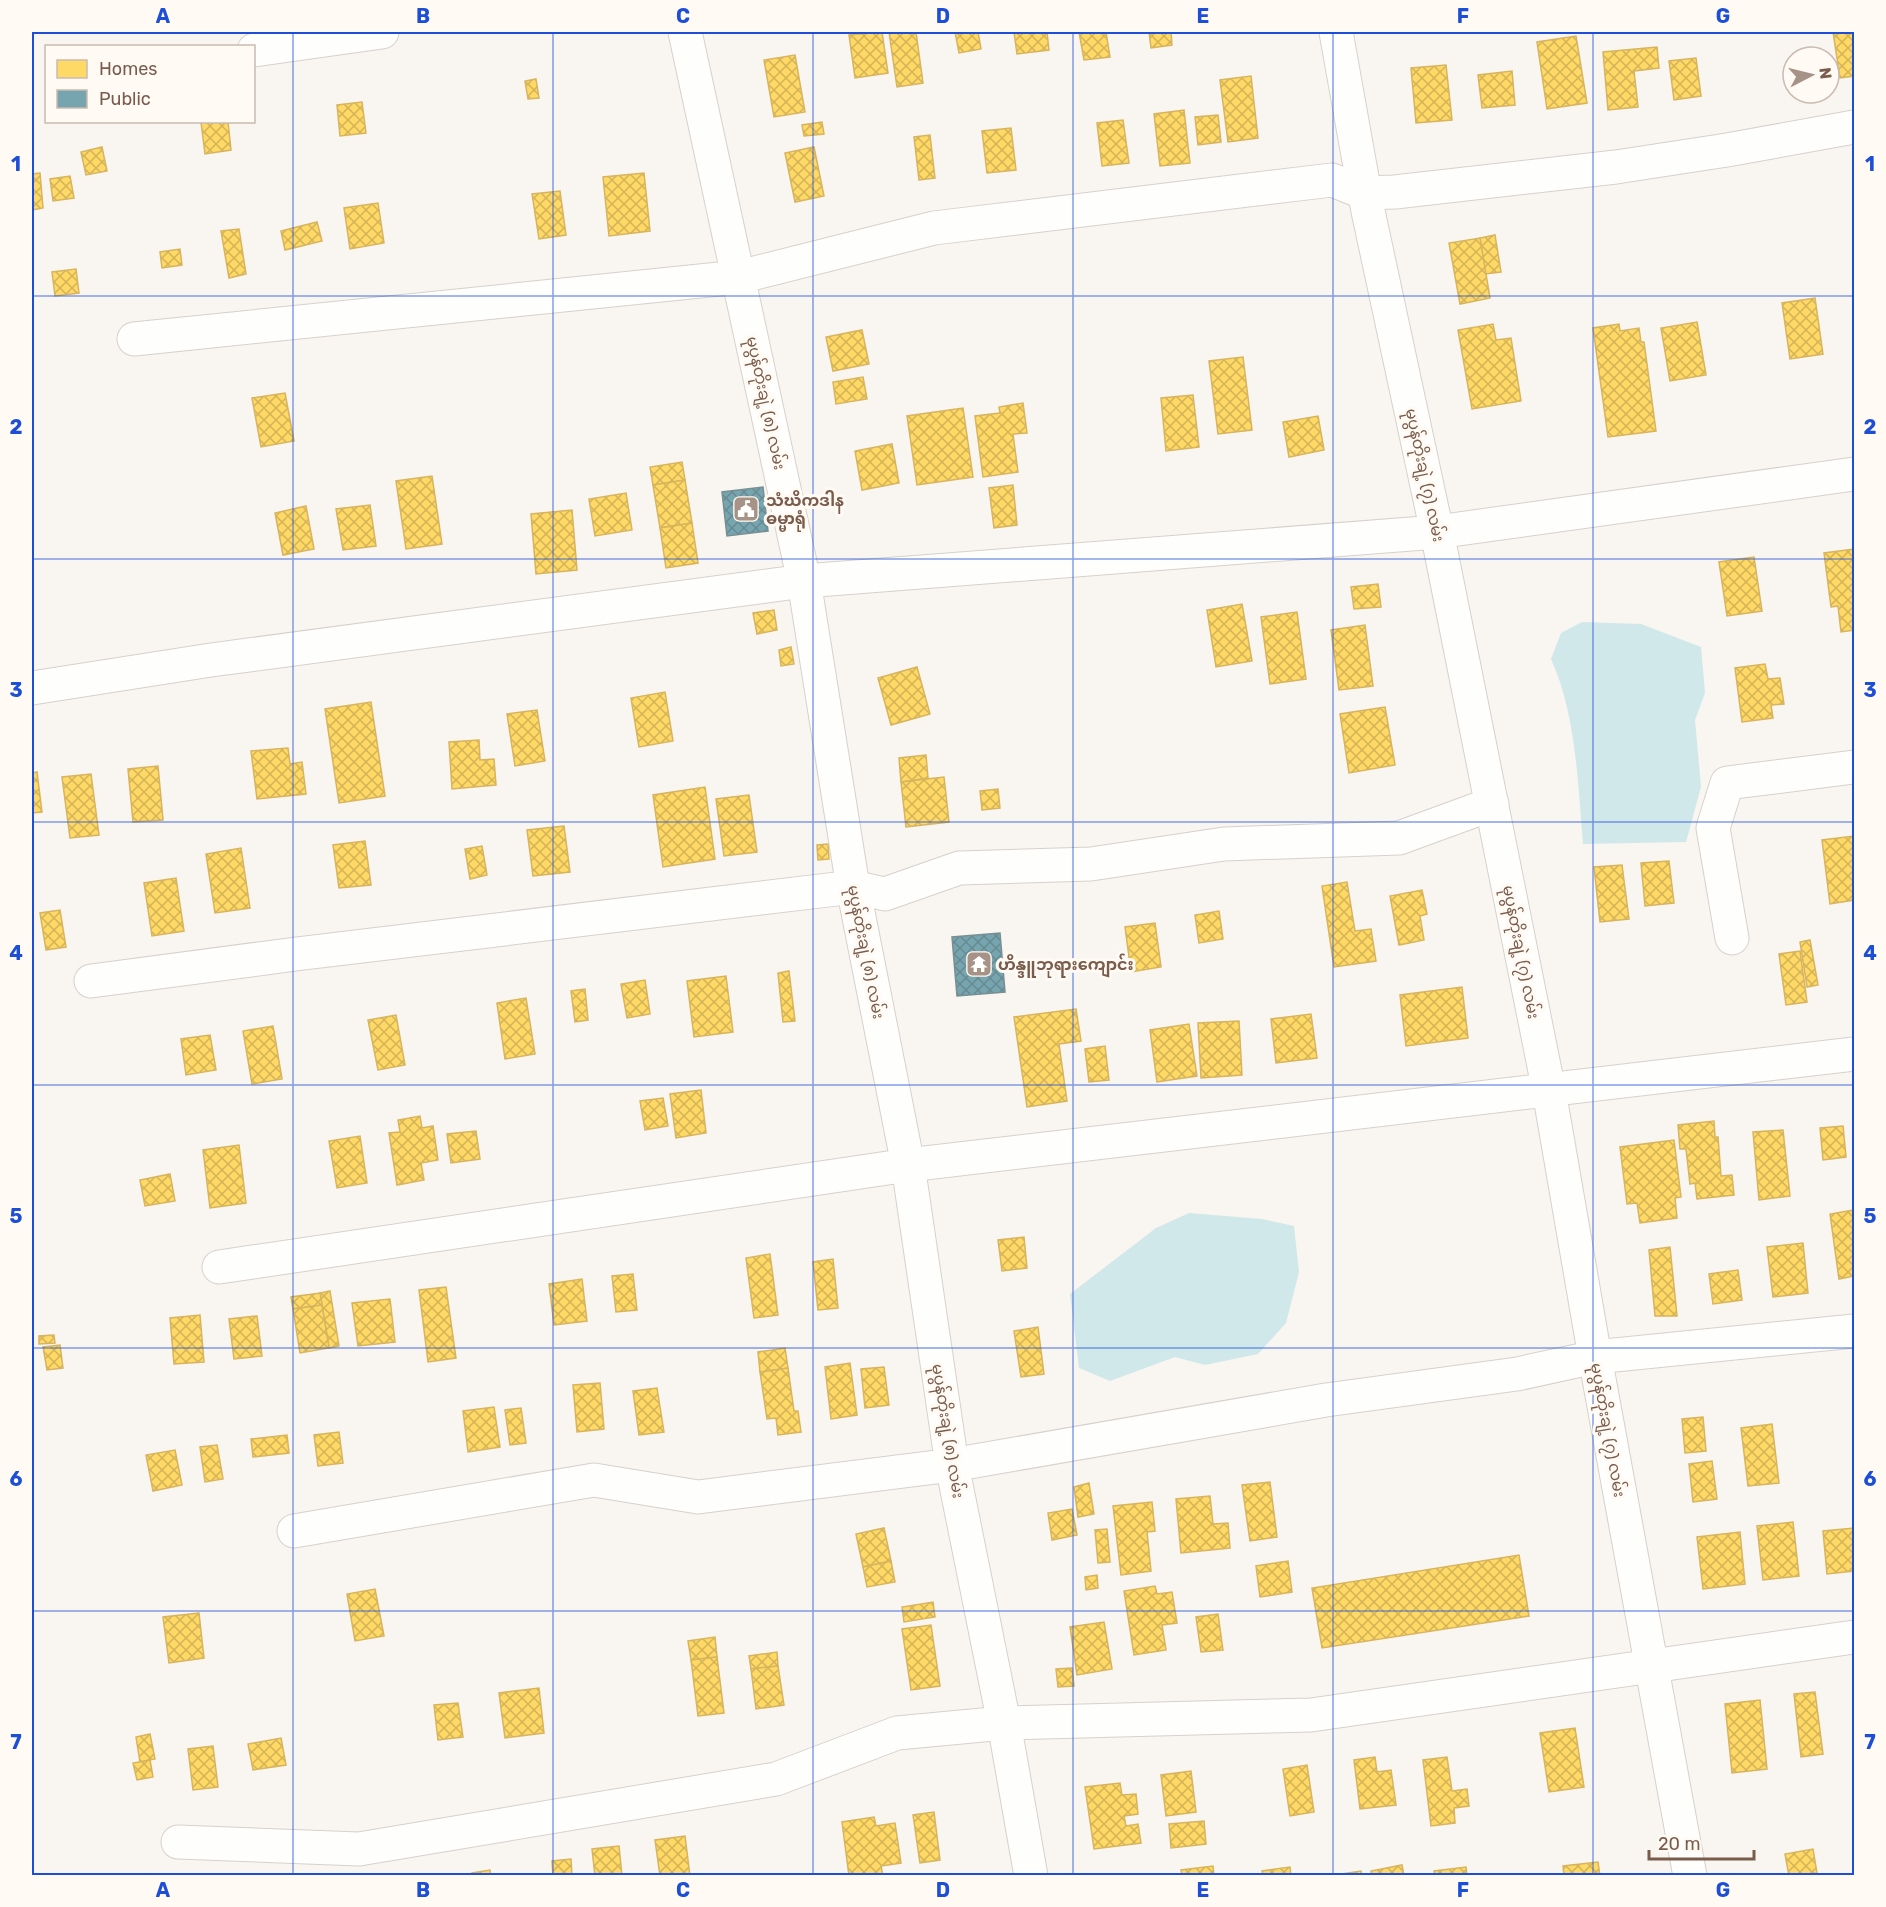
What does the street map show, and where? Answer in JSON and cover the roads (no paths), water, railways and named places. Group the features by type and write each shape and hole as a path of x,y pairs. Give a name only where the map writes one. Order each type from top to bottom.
{"street":[{"path":"255,50 382,32"},
{"name":"မုပွန်တိုးချဲ့ (၈) လမ်း","path":"685,32 804,581 853,887 908,1165 952,1465 1004,1723 1031,1875"},
{"name":"မုပွန်တိုးချဲ့ (၇) လမ်း","path":"1336,32 1365,193 1437,532 1549,1090 1595,1357 1690,1875"},
{"path":"135,339 739,277 934,228 1332,180 1365,193 1395,192 1616,167 1854,127"},
{"path":"32,688 223,659 804,581 1437,532 1854,474"},
{"path":"1732,938 1713,828 1727,783 1854,767"},
{"path":"91,981 853,887 885,894 959,868 1091,864 1224,844 1399,838 1492,804"},
{"path":"219,1267 908,1165 1854,1054"},
{"path":"294,1531 594,1480 698,1497 952,1465 1326,1400 1517,1374 1595,1357 1854,1331"},
{"path":"178,1842 359,1849 776,1779 897,1733 1004,1723 1311,1715 1854,1637"}],"water":[{"path":"1582,622 1641,624 1701,647 1705,693 1695,720 1701,787 1686,842 1583,844 1571,726 1566,702 1551,659 1561,633"},
{"path":"1189,1213 1262,1219 1294,1226 1299,1272 1286,1323 1258,1354 1205,1365 1175,1357 1110,1381 1079,1368 1070,1294 1156,1228"}],"place":[{"name":"သံဃိကဒါန ဓမ္မာရုံ","path":"746,509"},
{"name":"ဟိန္ဒူဘုရားကျောင်း","path":"979,964"}]}
